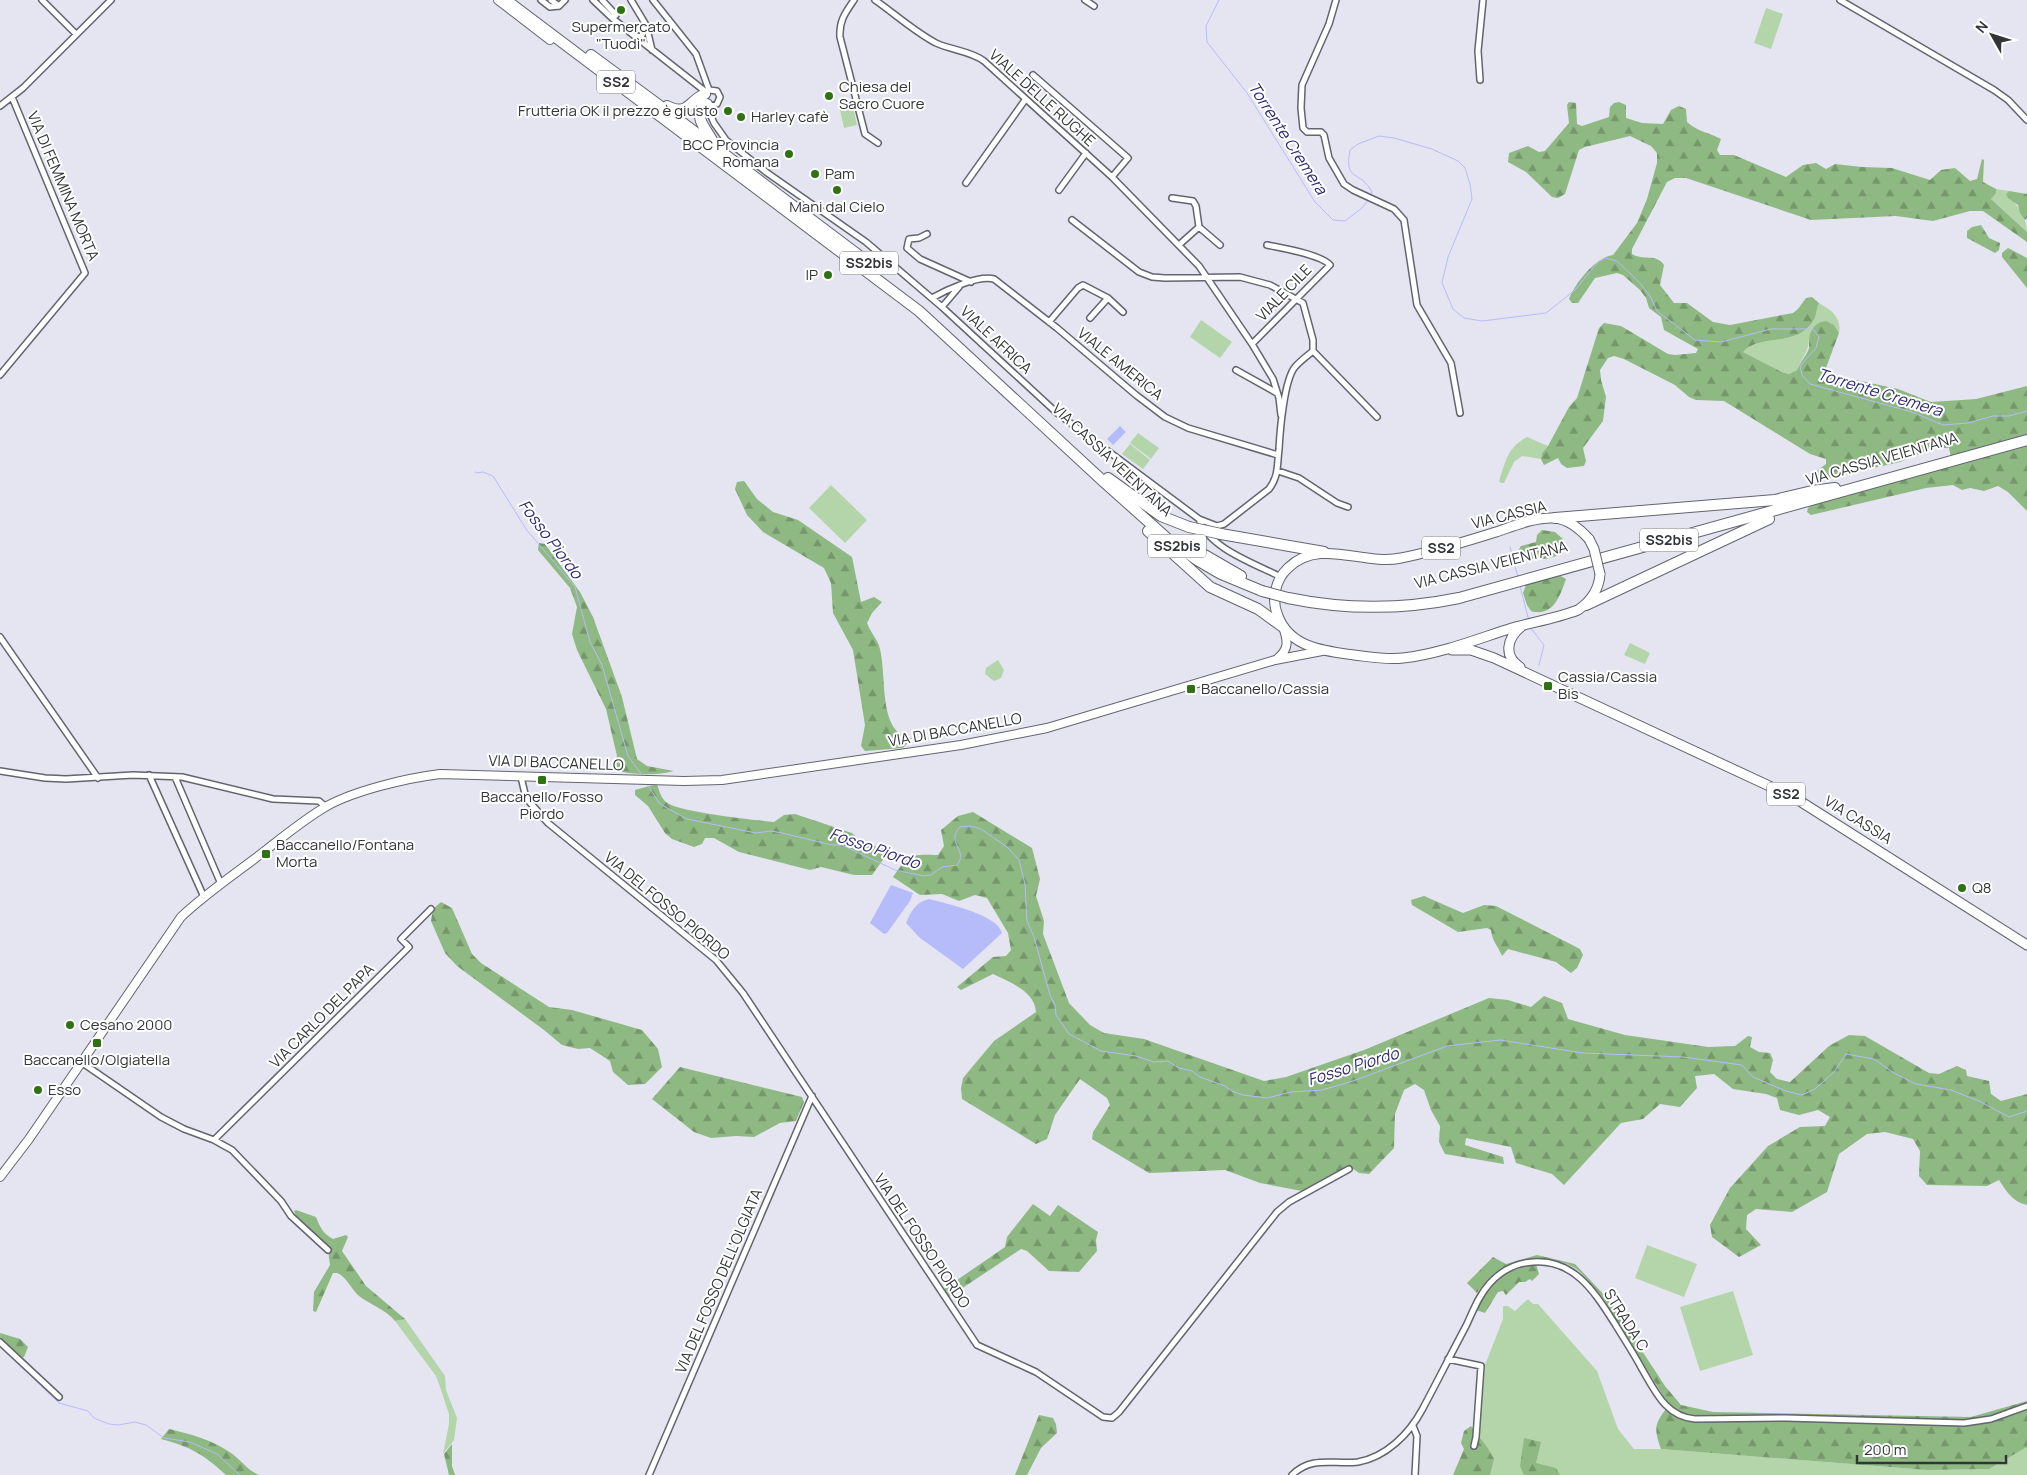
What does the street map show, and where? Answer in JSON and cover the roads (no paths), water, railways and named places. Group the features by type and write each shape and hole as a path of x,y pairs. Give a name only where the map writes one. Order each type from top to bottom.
{"highway":[{"name":"SS2","path":"506,0 725,164"},
{"name":"SS2","path":"516,0 714,146"},
{"path":"598,75 657,119 670,123"},
{"path":"651,99 678,110 690,106 700,96 708,97 699,112 700,122 714,146"},
{"name":"VIA CASSIA VEIENTANA","path":"714,146 924,307 1090,466"},
{"name":"VIA CASSIA VEIENTANA","path":"725,164 919,311 1090,466 1174,537 1262,588 1288,595 1337,600 1394,602 1427,598 1514,579 1811,501 1947,460 2027,433"},
{"name":"VIA CASSIA VEIENTANA","path":"1526,576 1835,488 2027,440"},
{"name":"SS2","path":"1106,480 1161,516 1189,527 1324,552"},
{"name":"SS2","path":"1106,480 1123,506 1198,578 1222,594 1258,609 1283,627"},
{"path":"1556,518 1775,500 1835,488"},
{"path":"1586,605 1750,527 1793,512 1811,501"}],"main road":[{"name":"VIA CASSIA","path":"1281,577 1288,568 1298,561 1324,552 1374,560 1398,559 1528,522 1556,518 1575,526 1589,539 1594,549 1600,574 1595,592 1586,605 1567,614 1419,656 1390,659 1326,651 1299,641 1283,627"},
{"path":"1281,577 1275,592 1274,603 1283,627"},
{"name":"VIA CASSIA","path":"1527,624 1511,636 1508,648 1512,660 1528,674"},
{"name":"VIA CASSIA","path":"1440,651 1471,650 1494,658 1795,798 2027,945"}],"street":[{"path":"42,0 76,34"},
{"name":"VIA DI FEMMINA MORTA","path":"0,106 12,97 111,0"},
{"path":"498,0 598,75"},
{"path":"540,0 550,7 559,6 564,0"},
{"path":"551,0 559,6"},
{"path":"593,0 612,18 708,97"},
{"path":"602,0 616,15 612,18"},
{"path":"631,0 646,24 652,51"},
{"name":"VIALE AFRICA","path":"653,0 696,54 708,97 710,114 726,140 766,172 862,238 932,298 1057,413 1199,519 1201,526 1220,546 1281,577"},
{"path":"854,0 843,16 840,25 840,37 865,134 878,143"},
{"name":"VIALE DELLE RUGHE","path":"875,0 934,42 980,58 1112,176 1180,244 1199,266 1252,344 1273,379 1278,393 1281,414"},
{"path":"1085,0 1094,6"},
{"path":"1336,0 1329,24 1306,72 1302,85 1301,108 1303,128 1307,132 1321,132 1324,135 1329,158 1344,184 1385,204 1400,214 1404,220 1417,305 1451,363 1460,413"},
{"path":"1480,80 1478,51 1483,0"},
{"path":"1840,0 1994,90 2008,100 2027,120"},
{"path":"636,37 642,34 646,24"},
{"name":"VIALE DELLE RUGHE","path":"1033,75 1128,158 1112,176"},
{"name":"VIA DI FEMMINA MORTA","path":"0,375 85,273 12,97"},
{"path":"966,183 1025,100"},
{"path":"1059,190 1086,153"},
{"path":"1172,198 1193,202 1196,206 1199,227 1220,246"},
{"path":"1072,220 1139,272 1152,277 1240,277 1270,285 1303,303 1308,315 1313,340 1312,351 1294,368 1290,376 1281,414 1278,471 1274,483 1224,524 1217,526 1199,519"},
{"path":"1180,244 1199,227"},
{"path":"927,234 919,238 910,239 907,248 920,259 972,282"},
{"name":"VIALE CILE","path":"1252,344 1330,265 1311,256 1266,245"},
{"name":"VIALE AMERICA","path":"932,298 947,290 972,282 987,278 994,279 1136,395 1174,422 1202,433 1278,455"},
{"path":"942,307 959,286"},
{"path":"1049,322 1081,286 1089,287 1108,298 1123,312"},
{"path":"1090,318 1108,298"},
{"path":"1312,351 1377,417"},
{"path":"1236,370 1278,393"},
{"path":"1278,471 1300,478 1337,504 1348,507"},
{"path":"1275,660 1283,654 1287,646 1287,638 1283,627"},
{"path":"0,637 98,778"},
{"name":"VIA DI BACCANELLO","path":"0,1177 177,922 204,897 326,807 357,794 429,776 457,774 684,781 722,780 951,747 1047,728 1275,660 1307,652 1326,651"},
{"path":"0,772 45,778 98,778 123,775 175,776 273,799 317,800 326,807"},
{"path":"149,775 204,897"},
{"path":"175,776 221,884"},
{"name":"VIA DEL FOSSO PIORDO","path":"521,777 526,798 548,823 724,969 743,993 977,1345 1036,1372 1100,1415 1108,1418 1114,1417 1119,1412 1277,1212 1289,1202 1349,1169"},
{"name":"VIA CARLO DEL PAPA","path":"214,1140 409,947 401,938 431,910"},
{"path":"81,1062 166,1120 214,1140 233,1151 281,1200 291,1216 328,1250"},
{"name":"VIA DEL FOSSO DELL'OLGIATA","path":"649,1475 812,1096"},
{"name":"STRADA C","path":"1292,1475 1303,1466 1314,1462 1352,1462 1370,1458 1388,1449 1413,1426 1480,1298 1493,1280 1513,1266 1529,1262 1542,1261 1565,1267 1586,1282 1599,1299 1659,1398 1671,1410 1684,1417 1695,1419 1786,1418 1964,1423 1991,1419 2027,1406"},
{"path":"0,1342 59,1396"},
{"path":"1448,1359 1481,1366 1474,1446"},
{"path":"1413,1426 1417,1436 1415,1475"}],"water":[{"path":"1120,426 1126,432 1113,445 1107,439"},
{"path":"891,885 913,893 910,901 887,933 884,934 870,923"},
{"path":"929,899 981,915 998,926 1002,933 963,969 920,938 906,923 914,908 921,902"}],"waterway":[{"name":"Torrente Cremera","path":"1219,0 1206,26 1207,42 1247,93 1315,202 1333,220 1345,221 1362,208 1369,199"},
{"name":"Torrente Cremera","path":"1371,195 1372,192 1363,180 1351,172 1349,167 1350,150 1358,144 1379,136 1394,138 1432,149 1458,161 1465,168 1472,199 1448,257 1442,283 1453,309 1464,318 1482,321 1546,313 1575,290 1598,262 1605,258 1617,261 1639,282 1650,296 1657,311 1695,340 1721,342 1771,329 1813,329 1819,337 1816,348 1800,366 1802,375 1810,384 1912,412 1943,425 1968,423 1993,416 2009,416 2027,411"},
{"name":"Fosso Piordo","path":"475,472 483,472 493,476 526,529 575,587 590,642 602,665 628,756 642,775"},
{"path":"1510,547 1518,577"},
{"path":"1520,586 1529,621"},
{"path":"1530,627 1544,645 1539,665"},
{"name":"Fosso Piordo","path":"647,784 660,804 687,819 756,833 771,831 832,845 842,845 895,870 924,876 931,875 942,867 957,865 960,855 955,838 960,827 970,826 981,829 1007,847 1019,860 1025,884 1027,921 1034,937 1050,995 1055,1005 1056,1015 1069,1034 1101,1051 1136,1056 1154,1062 1168,1061 1179,1068 1192,1071 1200,1077 1243,1095 1267,1098 1291,1092 1322,1090 1353,1081 1447,1046 1500,1040 1583,1053 1683,1057 1742,1065 1753,1077 1786,1091 1802,1095 1815,1089 1834,1072 1846,1054 1874,1059 1894,1073 1916,1084 1951,1090 1979,1101 2009,1117 2027,1111"},
{"path":"0,1346 59,1403 88,1411 94,1418 109,1424 118,1425 135,1422 146,1425 164,1438 190,1442 217,1454 240,1475"}],"place":[{"name":"Supermercato \"Tuodì\"","path":"621,10"},
{"name":"Chiesa del Sacro Cuore","path":"829,96"},
{"name":"Frutteria OK il prezzo è giusto","path":"728,111"},
{"name":"Harley cafè","path":"741,117"},
{"name":"BCC Provincia Romana","path":"789,154"},
{"name":"Pam","path":"815,174"},
{"name":"Mani dal Cielo","path":"837,190"},
{"name":"IP","path":"828,275"},
{"name":"Cassia/Cassia Bis","path":"1548,686"},
{"name":"Baccanello/Cassia","path":"1191,689"},
{"name":"Baccanello/Fosso Piordo","path":"542,780"},
{"name":"Baccanello/Fontana Morta","path":"266,854"},
{"name":"Q8","path":"1962,888"},
{"name":"Cesano 2000","path":"70,1025"},
{"name":"Baccanello/Olgiatella","path":"97,1043"},
{"name":"Esso","path":"38,1090"}]}
